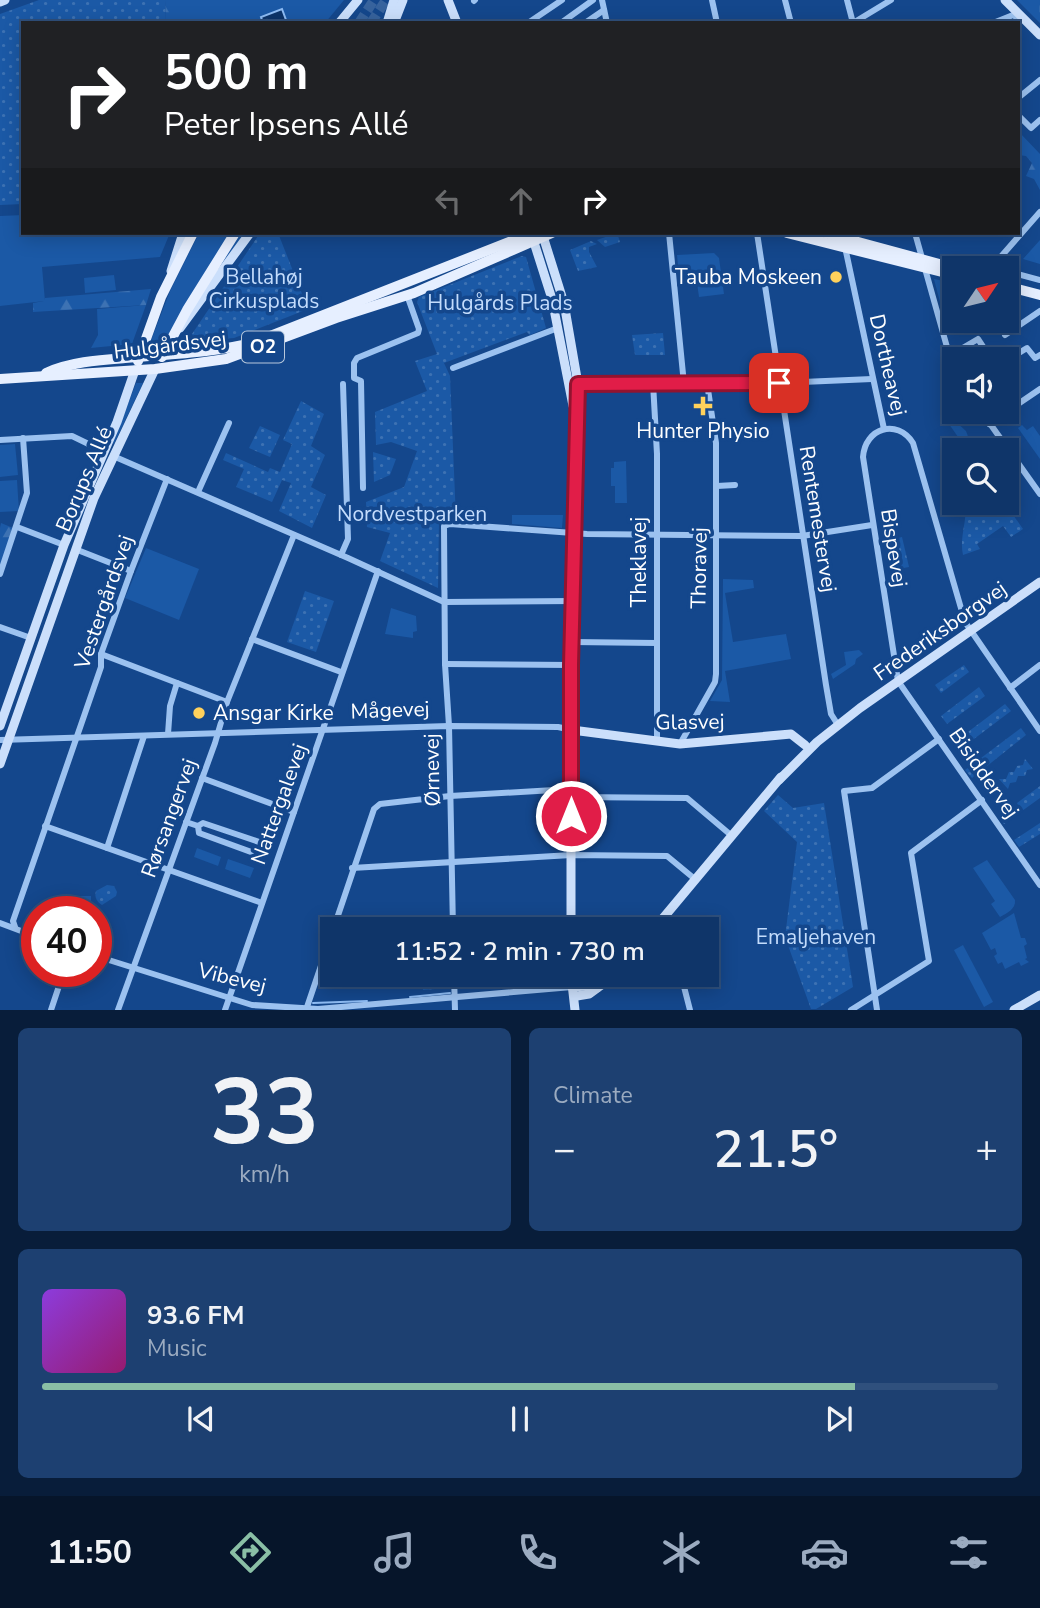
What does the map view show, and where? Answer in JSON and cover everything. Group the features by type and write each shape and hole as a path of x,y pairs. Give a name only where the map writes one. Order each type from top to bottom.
{"main road":[{"path":"166,288 191,235"},
{"path":"177,332 187,310 234,235"},
{"name":"Hulgårdsvej","path":"42,375 57,368 86,362 202,364 239,355 336,318 407,295 538,235"},
{"name":"Hulgårdsvej","path":"0,379 59,375 159,362 242,345 538,235"},
{"path":"806,235 843,239 942,270"},
{"path":"923,263 942,266"},
{"name":"Borups Allé","path":"137,363 166,288"},
{"path":"1019,289 1040,295"},
{"name":"Borups Allé","path":"159,362 177,332"}],"street":[{"path":"341,21 358,0"},
{"path":"388,21 394,0"},
{"path":"395,21 403,0"},
{"path":"442,0 456,21"},
{"path":"450,0 456,21"},
{"path":"531,21 562,0"},
{"path":"564,21 593,0"},
{"path":"602,0 607,21"},
{"path":"712,0 717,21"},
{"path":"785,0 790,21"},
{"path":"847,0 852,21"},
{"path":"856,21 891,0"},
{"path":"1005,0 1016,18 1040,35"},
{"path":"587,21 604,10"},
{"path":"1020,96 1040,80"},
{"path":"1020,117 1031,128 1040,120"},
{"path":"1020,235 1040,212"},
{"name":"Borups Allé","path":"166,288 182,235"},
{"name":"Borups Allé","path":"177,332 249,235"},
{"path":"538,235 561,291 573,348 576,421 571,665 571,917"},
{"path":"538,235 558,328 574,384"},
{"path":"669,235 684,383"},
{"name":"Rentemestervej","path":"757,235 826,685 836,724"},
{"path":"916,235 946,347"},
{"path":"1002,256 1020,235"},
{"name":"Dortheavej","path":"843,239 884,429 901,431 914,443 965,622 1040,731"},
{"path":"1019,274 1040,280"},
{"path":"363,488 361,381 354,378 354,363 357,358 418,333 407,295"},
{"path":"1005,335 1040,311"},
{"path":"453,368 558,328"},
{"path":"964,347 978,339 983,347"},
{"path":"1019,353 1027,348 1035,358 1040,355"},
{"name":"Borups Allé","path":"0,726 64,545 159,362"},
{"name":"Borups Allé","path":"0,764 4,740 109,454 137,363"},
{"path":"574,384 779,383 872,379"},
{"path":"341,555 348,539 343,383"},
{"name":"Theklavej","path":"653,383 657,454 657,741"},
{"name":"Thoravej","path":"680,744 715,682 716,443 707,383"},
{"path":"1019,403 1040,389"},
{"path":"198,492 229,424"},
{"path":"989,424 1039,489"},
{"name":"Bispevej","path":"884,429 872,435 863,450 872,526 898,681"},
{"name":"Borups Allé","path":"0,440 72,436 109,454"},
{"path":"0,574 27,493 23,438"},
{"path":"109,454 444,602 573,601"},
{"name":"Vestergårdsvej","path":"15,927 13,921 101,667 101,654 167,479"},
{"path":"717,486 735,485"},
{"name":"Ørnevej","path":"453,917 445,664 444,526 450,524 575,533"},
{"path":"575,533 803,536 872,526"},
{"name":"Borups Allé","path":"17,527 64,545"},
{"name":"Rørsangervej","path":"118,1010 227,702 294,536"},
{"path":"75,549 131,570"},
{"name":"Nattergalevej","path":"225,1010 378,571"},
{"name":"Frederiksborgvej","path":"664,917 806,745 1040,582"},
{"path":"0,627 31,638"},
{"path":"252,639 341,672"},
{"path":"572,642 657,643"},
{"path":"101,654 227,702"},
{"path":"445,664 571,665"},
{"path":"1010,688 1040,665"},
{"name":"Bisiddervej","path":"898,681 1040,885"},
{"path":"168,734 170,706 177,683"},
{"name":"Frederiksborgvej","path":"779,780 836,724"},
{"name":"Mågevej","path":"4,740 449,726 558,727 572,730"},
{"name":"Glasvej","path":"572,730 680,744 791,734 806,745"},
{"path":"107,848 144,736"},
{"path":"877,1010 844,792 872,788 939,739"},
{"path":"202,778 294,812"},
{"path":"337,917 374,809 380,804 450,796 571,793 687,798 732,836"},
{"path":"851,1010 929,961 911,853 982,800"},
{"path":"186,822 198,827"},
{"path":"203,823 265,844 268,851 262,856 199,833 198,827 203,823"},
{"path":"45,826 262,903"},
{"path":"352,868 571,855 667,856 696,880"},
{"path":"0,923 21,930"},
{"name":"Vibevej","path":"112,961 252,1005 307,1009 561,987"},
{"path":"307,1009 320,970"},
{"path":"51,1010 59,987"},
{"path":"455,987 455,1010"},
{"path":"573,987 575,1010"},
{"path":"573,987 581,1010"},
{"path":"684,987 690,1010"},
{"path":"1014,1010 1040,995"}],"green space":[{"path":"39,0 165,0 166,21 21,21 21,204 0,205 0,14"},
{"path":"165,0 172,0 176,21 166,21"},
{"path":"167,0 344,0 327,21 169,21"},
{"path":"1017,0 1040,0 1040,23"},
{"path":"1020,133 1040,154 1040,190 1034,179 1026,176 1032,163 1026,156 1020,155"},
{"path":"21,215 21,235 169,235 160,257 42,267 45,301 0,306 0,216"},
{"path":"198,235 244,235 212,281 199,282 165,342 150,343 170,291"},
{"name":"Bellahøj Cirkusplads","path":"259,235 279,235 308,309 234,338 195,341 192,334"},
{"path":"618,235 620,242 605,247 597,240"},
{"path":"1040,240 1040,264 1023,259"},
{"path":"591,241 597,244 589,247 589,252 597,267 578,271 570,250"},
{"path":"714,253 719,258 724,294 699,297 697,283 680,285 677,255"},
{"path":"522,256 526,257 546,328 530,335 527,332 444,363 450,376 456,519 439,520 438,588 380,561 390,533 367,527 366,502 404,487 417,451 391,442 376,445 375,412 427,391 415,361 437,354 417,302 419,297"},
{"path":"114,275 116,290 85,293 84,278"},
{"path":"934,279 942,281 940,302"},
{"path":"151,289 146,305 33,312 33,303 44,301 45,298"},
{"path":"146,305 132,344 91,348 98,335 97,309"},
{"path":"663,333 665,355 635,355 632,335"},
{"path":"136,383 143,383 114,444 113,443"},
{"path":"301,401 324,414 311,446 325,455 311,487 326,495 312,528 279,511 291,483 282,480 272,502 236,487 244,469 223,460 226,453 268,472 270,468 280,472 292,444 283,440"},
{"path":"949,424 958,424 966,431 969,438 959,438"},
{"path":"1022,425 1027,430 1033,426 1040,436 1040,459 1018,428"},
{"path":"260,426 280,435 270,457 249,448"},
{"path":"15,444 18,475 0,477 0,445"},
{"path":"373,452 396,459 390,475 374,482"},
{"path":"626,461 627,503 615,503 611,468 614,468 614,462"},
{"path":"17,480 19,511 0,512 0,481"},
{"path":"512,515 563,515 562,528 512,524"},
{"path":"965,515 1013,515 1023,529 1011,537 1003,526 977,544 980,549 963,555"},
{"path":"1,523 13,528 0,567 0,528"},
{"path":"902,537 909,567 898,569 894,539"},
{"path":"146,548 199,569 179,620 125,598"},
{"path":"723,579 753,580 754,588 725,593 733,642 786,634 791,659 725,671 730,702 710,701 722,680"},
{"path":"305,591 334,601 316,652 287,642"},
{"path":"391,608 416,616 417,631 413,632 413,638 385,634"},
{"path":"859,650 863,654 856,659 855,664 833,679 831,674 846,665 844,652"},
{"path":"964,665 969,672 941,693 935,685"},
{"path":"979,687 985,696 947,724 941,716"},
{"path":"1005,704 1011,711 962,748 956,741"},
{"path":"1021,728 1026,735 972,778 965,770"},
{"path":"1025,759 1033,769 1027,770 1025,776 1018,776 1008,789 999,779 1006,779 1009,772 1014,772 1017,766 1023,765"},
{"path":"1040,786 1040,798 1004,824 998,817 1013,806 1014,808"},
{"name":"Emaljehaven","path":"778,795 793,808 824,803 853,987 816,1009 811,1009 785,937 797,842 764,811"},
{"path":"1040,823 1040,834 1019,847 1014,840"},
{"path":"197,848 221,857 218,866 194,857"},
{"path":"228,859 254,868 250,878 225,869"},
{"path":"987,860 1015,900 1013,908 1000,917 991,904 995,901 973,868"},
{"path":"107,885 114,886 117,892 112,899 112,896 95,896 96,891"},
{"path":"1014,913 1021,938 1025,938 1027,944 1024,946 1025,959 1029,962 1021,966 1019,962 1005,969 1002,962 998,964 994,956 997,954 995,948 991,950 982,933"},
{"path":"963,945 993,1002 984,1007 954,950"},
{"path":"423,987 447,987 446,988 423,990"}],"water":[{"path":"282,9 286,20 262,21 261,17"}],"waterway":[{"path":"410,997 450,993"},
{"path":"313,1003 367,1001"}],"tunnel":[{"path":"360,21 374,0"},
{"path":"372,21 386,0"}],"place":[{"name":"Tauba Moskeen","path":"836,277"},
{"name":"Hunter Physio","path":"703,406"},
{"name":"Ansgar Kirke","path":"199,713"}],"route":[{"path":"571,816 571,665 578,384 779,383"}],"park label":[{"name":"Hulgårds Plads","path":"500,303"},
{"name":"Nordvestparken","path":"412,514"}]}
